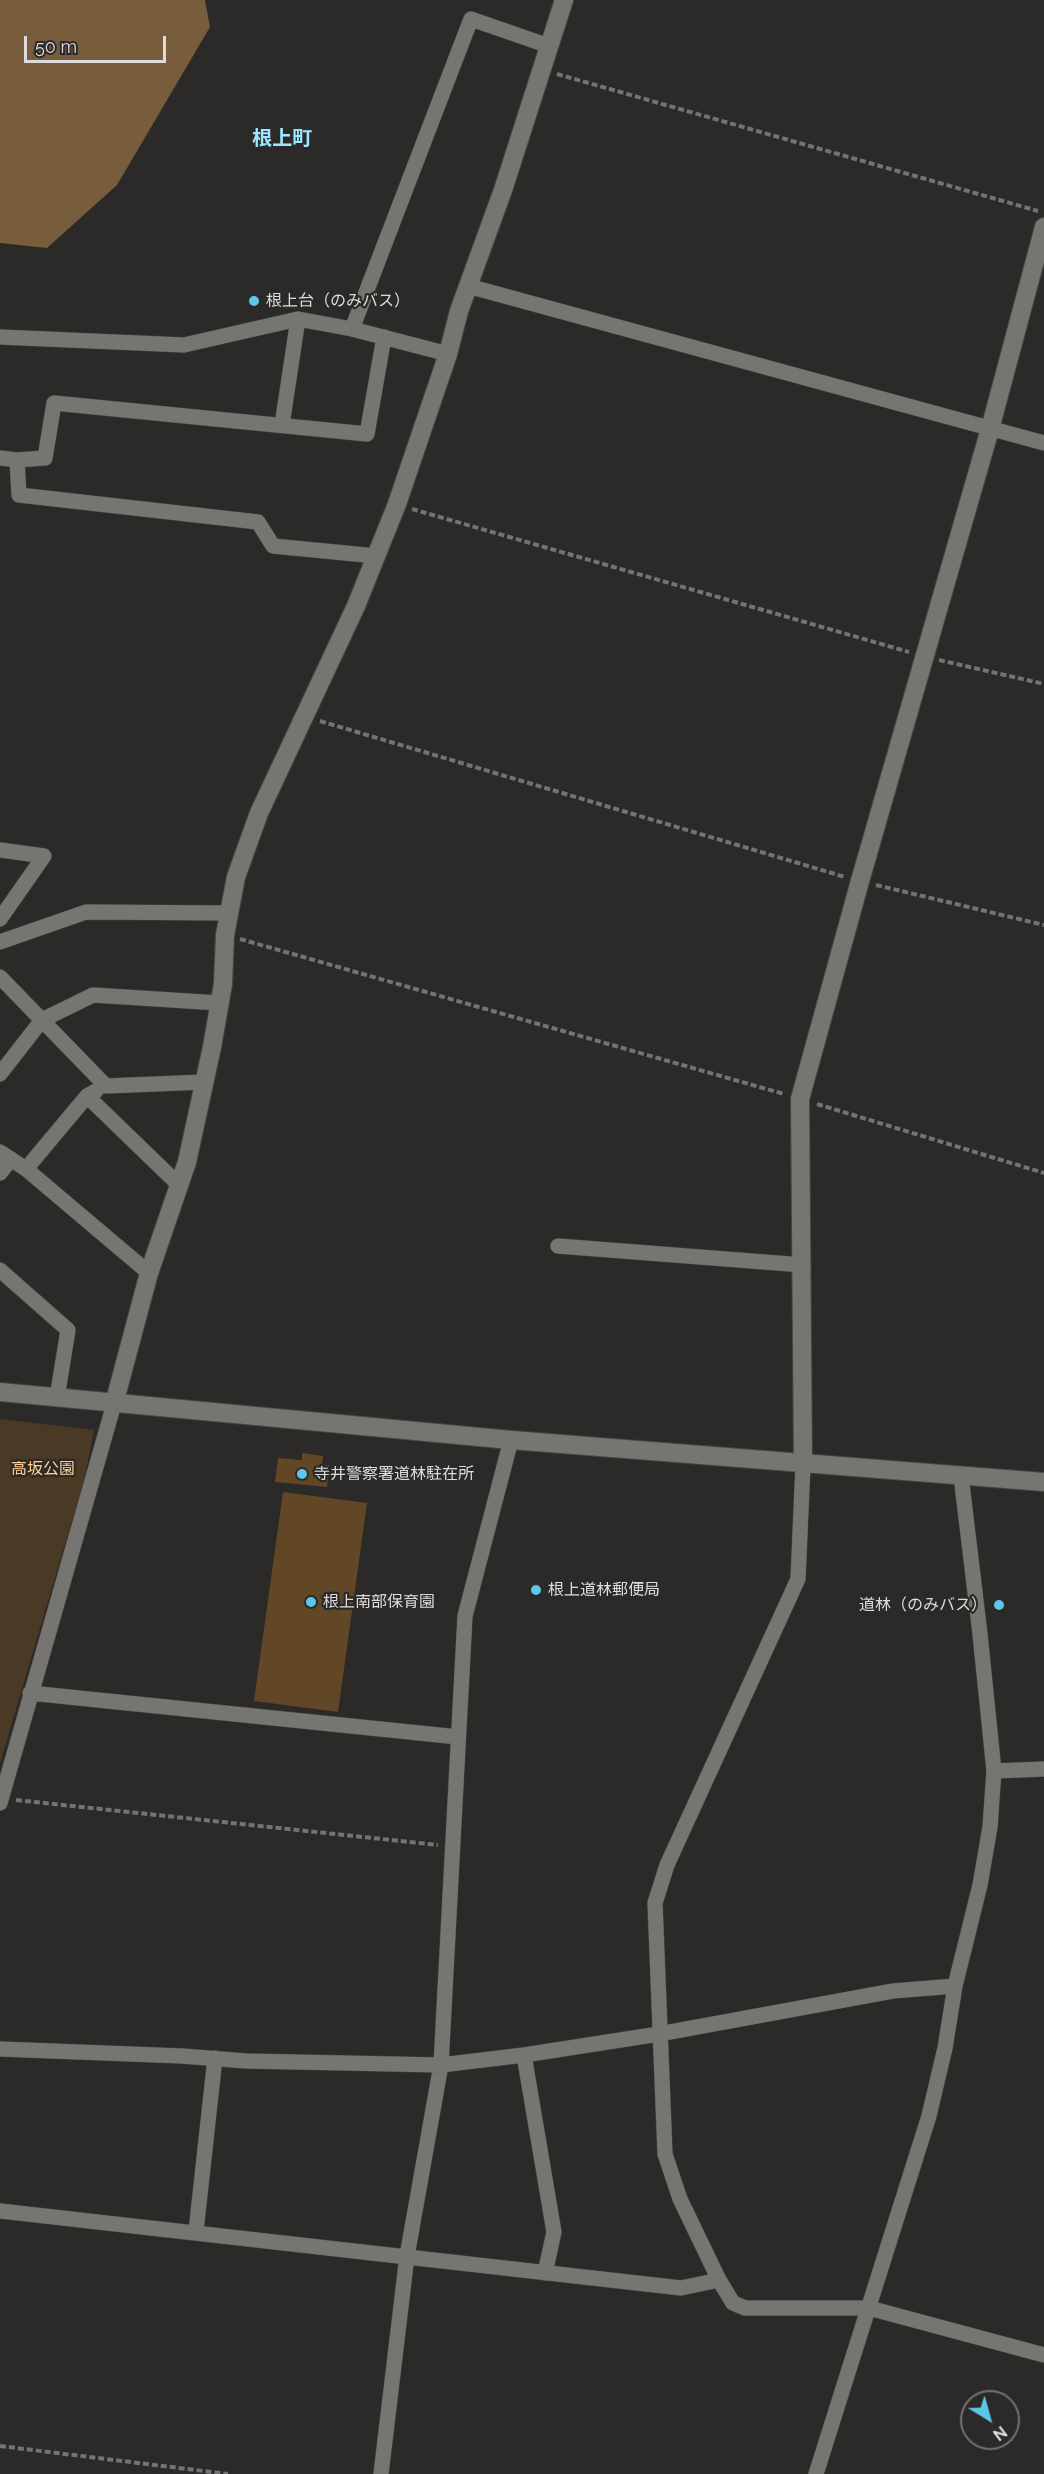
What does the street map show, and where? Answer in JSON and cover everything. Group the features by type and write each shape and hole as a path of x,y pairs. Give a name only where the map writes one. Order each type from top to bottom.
{"street":[{"path":"1,1801 114,1404 148,1273 179,1185 204,1082 223,984 225,935 236,877 259,813 356,606 397,504 448,354 468,286 503,190 564,0"},
{"path":"352,328 471,19 549,46"},
{"path":"1044,227 990,429 800,1099 802,1465 798,1580 667,1865 655,1903 664,2154 681,2199 719,2280 733,2303 746,2308 870,2308 1044,2355"},
{"path":"468,286 1044,443"},
{"path":"282,425 297,319"},
{"path":"0,337 184,345 297,319 352,328 448,354"},
{"path":"0,458 17,460 45,458 54,403 367,434 384,337"},
{"path":"17,460 19,495 258,522 273,546 376,556"},
{"path":"0,850 44,856 0,919"},
{"path":"0,942 86,912 229,913"},
{"path":"0,977 106,1086"},
{"path":"0,1074 42,1020 93,995 219,1003"},
{"path":"26,1169 87,1096 106,1086 204,1082"},
{"path":"87,1096 179,1185"},
{"path":"0,1173 5,1155 26,1169 148,1273"},
{"path":"558,1246 802,1265"},
{"path":"0,1270 68,1330 57,1398"},
{"path":"0,1392 511,1440 802,1465 1044,1482"},
{"path":"381,2474 407,2256 441,2065 465,1616 511,1440"},
{"path":"816,2474 929,2116 990,1827 994,1771 961,1476"},
{"path":"30,1693 458,1737"},
{"path":"994,1771 1044,1769"},
{"path":"0,2049 441,2065 659,2034 892,1991 955,1986"},
{"path":"524,2055 554,2232 545,2272"},
{"path":"195,2231 215,2058"},
{"path":"0,2211 195,2231 681,2288 719,2280"}],"path":[{"path":"542,69 1044,213"},
{"path":"397,504 926,657 1044,684"},
{"path":"303,716 860,881 1044,926"},
{"path":"225,935 800,1099 1044,1173"},
{"path":"1,1801 454,1847"},
{"path":"0,2446 228,2474"}],"green space":[{"name":"高坂公園","path":"0,1419 94,1430 84,1480 0,1763"}],"shaded area":[{"path":"0,0 205,0 210,27 117,185 47,248 0,243"}],"building":[{"name":"寺井警察署道林駐在所","path":"302,1453 323,1456 322,1465 330,1465 327,1487 275,1482 278,1458 302,1460"},
{"name":"根上南部保育園","path":"283,1492 367,1503 338,1712 254,1701"}],"place":[{"name":"根上台（のみバス）","path":"254,301"},
{"name":"寺井警察署道林駐在所","path":"302,1474"},
{"name":"根上道林郵便局","path":"536,1590"},
{"name":"根上南部保育園","path":"311,1602"},
{"name":"道林（のみバス）","path":"999,1605"}],"district":[{"name":"根上町","path":"282,139"}]}
